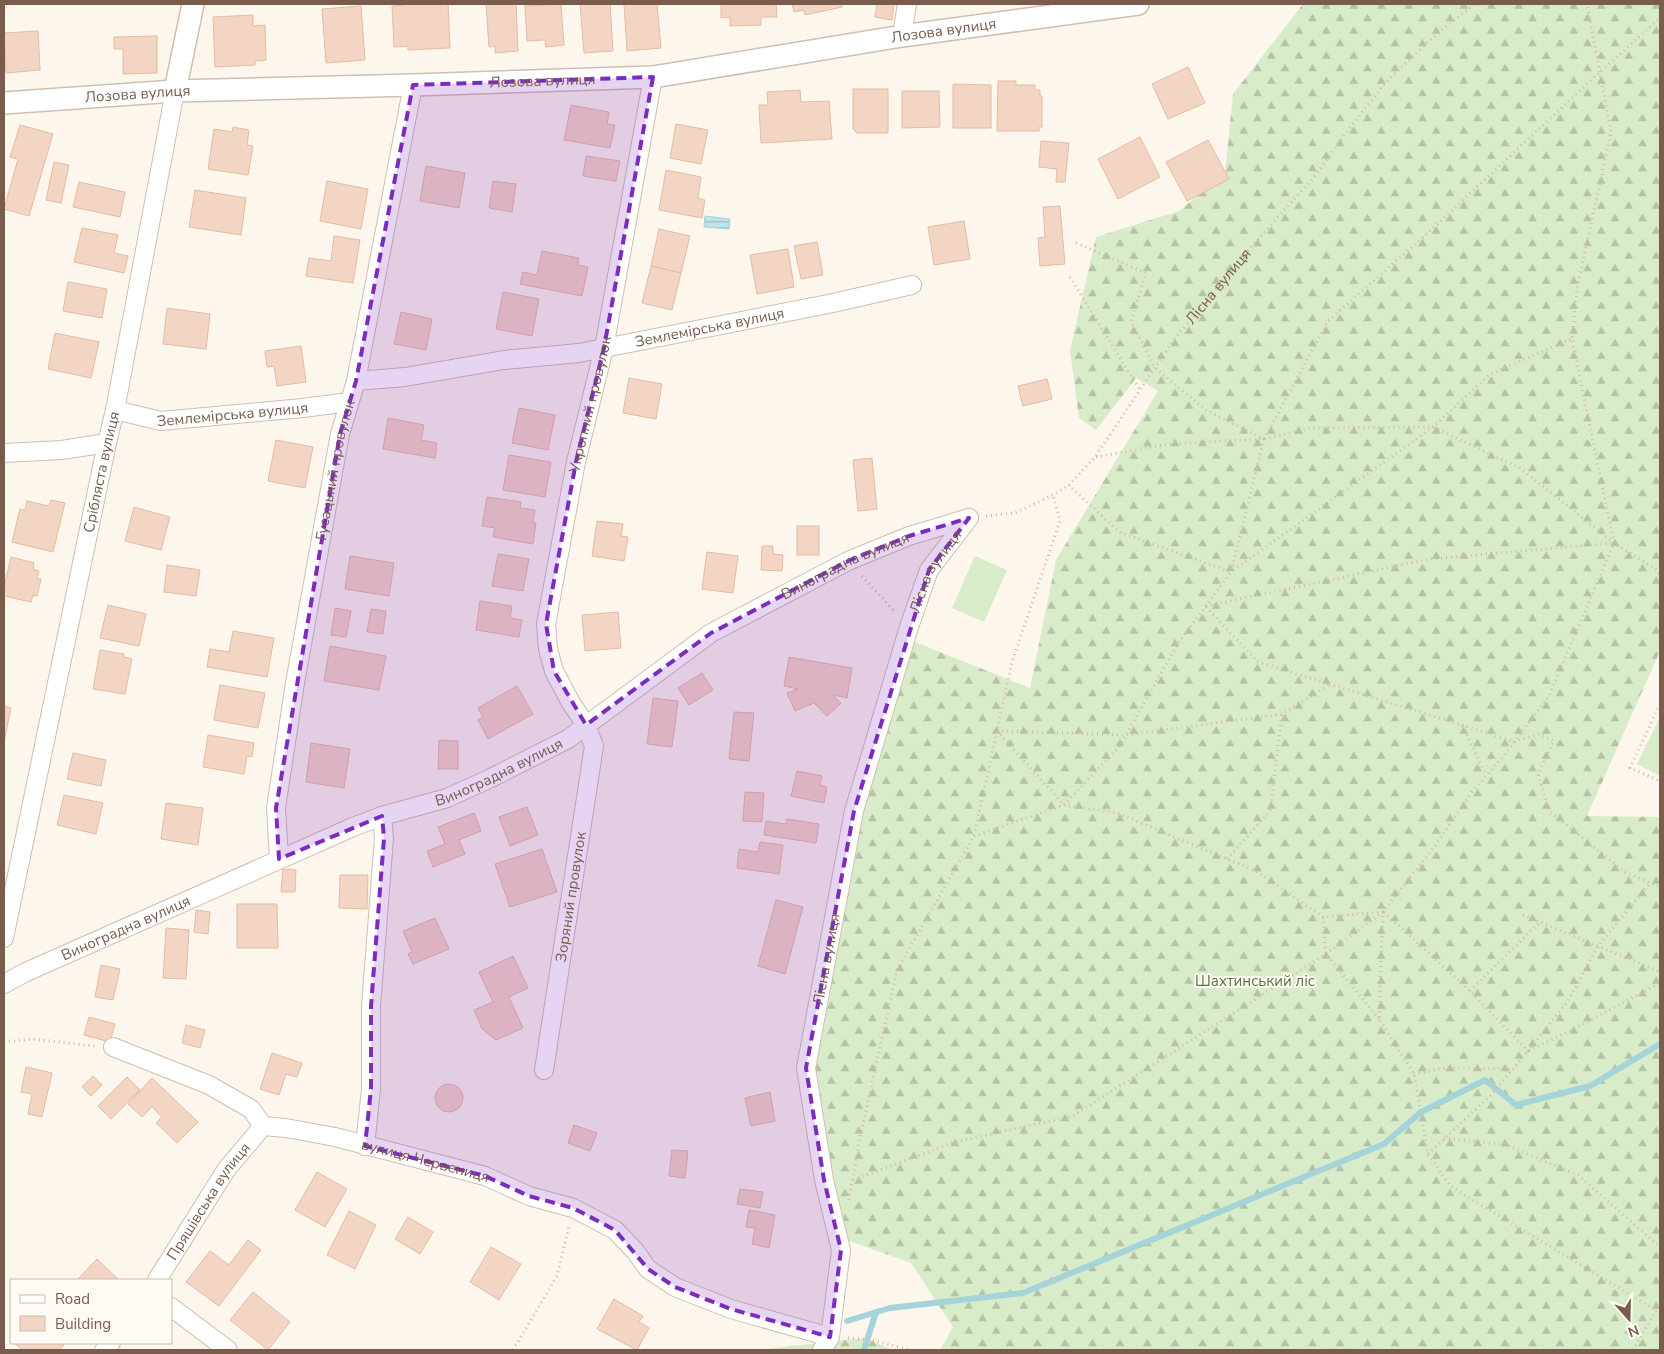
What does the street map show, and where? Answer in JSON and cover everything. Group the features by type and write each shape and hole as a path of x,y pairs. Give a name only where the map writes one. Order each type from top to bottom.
{"street":[{"name":"Срібляста вулиця","path":"4,938 115,410 193,4"},
{"path":"902,36 907,4"},
{"name":"Лозова вулиця","path":"4,102 175,91 653,77 902,36 1138,4"},
{"name":"Укропний провулок","path":"586,725 571,703 554,671 548,649 546,624 576,462 604,348 653,77"},
{"name":"Гусацький провулок","path":"279,860 276,808 293,692 340,434 356,381 414,85"},
{"name":"Землемірська вулиця","path":"356,381 405,377 504,360 579,353 823,305 912,285"},
{"name":"Землемірська вулиця","path":"115,410 161,421 349,402"},
{"path":"4,453 62,450 107,443"},
{"name":"Виноградна вулиця","path":"4,984 33,969 382,816 447,798 489,779 568,739 711,633 848,561 909,536 969,518"},
{"name":"Лісна вулиця","path":"826,1344 841,1250 824,1180 806,1068 854,811 909,628 929,570 969,518"},
{"name":"Зоряний провулок","path":"544,1070 594,746 586,725"},
{"path":"365,1146 371,1089 371,1006 384,838 382,816"},
{"path":"113,1048 209,1085 251,1109 264,1126"},
{"name":"вулиця Червениця","path":"264,1126 335,1137 485,1176 529,1196 573,1208 615,1230 635,1251 648,1269 675,1287 826,1344"},
{"name":"Пряшівська вулиця","path":"158,1279 226,1170 264,1126"},
{"path":"172,1309 228,1350"}],"path":[{"name":"Лісна вулиця","path":"969,518 1015,513 1053,495 1069,485 1095,457 1173,341 1238,263 1314,177 1386,82 1432,38 1475,4"},
{"path":"853,1180 955,1142 1073,1116 1326,954 1383,912 1432,850 1472,792 1549,696 1614,543 1572,339 1577,289 1611,132 1587,4"},
{"path":"1231,572 1264,439 1328,321 1430,231 1660,18"},
{"path":"1076,244 1146,273 1131,321 1155,368 1206,410 1264,439"},
{"path":"1070,277 1140,390"},
{"path":"1064,805 1119,747 1179,642 1231,572 1433,427 1490,374 1572,339"},
{"path":"1095,457 1169,444 1264,439 1310,428 1433,427 1520,468 1614,543 1657,570 1660,578"},
{"path":"1069,485 1119,532 1231,572"},
{"path":"848,1206 859,1142 897,970 974,836 1012,662 1060,522 1053,495"},
{"path":"1206,606 1429,559 1614,543"},
{"path":"848,561 909,628"},
{"path":"1206,606 1258,662 1514,742 1540,734 1554,741 1538,774 1550,812 1625,872 1660,887"},
{"path":"997,731 1126,735 1282,714 1330,685"},
{"path":"1660,704 1630,768 1660,782"},
{"path":"1226,859 1270,811 1282,714"},
{"path":"1462,725 1486,775"},
{"path":"997,731 1064,805"},
{"path":"974,836 1064,805 1118,813 1258,872 1324,917 1383,912 1470,991 1528,1051"},
{"path":"1428,1154 1492,1094 1528,1051 1568,1001 1598,946 1650,883"},
{"path":"1379,1019 1383,912"},
{"path":"1523,915 1660,972"},
{"path":"1324,917 1326,954 1379,1019 1414,1074 1428,1154 1451,1187 1656,1310"},
{"path":"1470,991 1540,922"},
{"path":"1528,1051 1660,983"},
{"path":"4,1042 32,1039 113,1048"},
{"path":"1414,1074 1445,1068 1512,1069"},
{"path":"1444,1138 1506,1145 1578,1175 1660,1247"},
{"path":"513,1350 557,1276 573,1208"},
{"path":"1633,1350 1660,1304"},
{"path":"826,1344 871,1340 911,1350"}],"highlighted area":[{"path":"653,77 604,348 576,462 546,624 554,671 586,725 711,633 848,561 909,536 969,518 929,570 854,811 806,1068 824,1180 841,1250 830,1337 731,1309 675,1287 648,1269 615,1230 573,1208 529,1196 485,1176 365,1146 371,1089 371,1006 384,838 382,816 279,859 276,808 340,434 356,381 413,85"}],"green space":[{"name":"Шахтинський ліс","path":"1303,4 1660,4 1660,651 1587,816 1660,817 1660,1350 940,1350 953,1327 911,1263 844,1239 811,1112 815,996 860,785 910,640 1030,688 1056,560 1158,391 1136,378 1096,430 1079,418 1070,350 1096,237 1179,211 1225,173 1233,94"},
{"path":"975,556 1007,570 984,622 952,608"},
{"path":"1660,717 1660,776 1637,764"},
{"path":"865,1338 893,1350 756,1350"}],"water":[{"path":"705,216 730,219 729,229 704,227"}],"building":[{"path":"405,4 448,4 450,48 408,50 408,46 394,47 392,6"},
{"path":"486,4 516,4 518,51 495,53 495,46 489,47"},
{"path":"561,4 564,45 546,47 545,40 527,41 525,6"},
{"path":"580,4 610,4 613,51 584,53"},
{"path":"624,4 657,4 661,48 627,51"},
{"path":"721,4 776,4 777,17 761,17 761,25 730,26 730,17 721,18"},
{"path":"792,4 842,4 842,7 805,15 804,10 794,12"},
{"path":"877,4 894,4 892,20 875,17"},
{"path":"361,6 365,60 326,63 322,9"},
{"path":"253,15 253,26 265,25 266,60 255,61 255,65 215,67 213,17"},
{"path":"38,31 40,70 6,73 4,33"},
{"path":"157,36 157,73 123,74 123,49 114,49 114,37"},
{"path":"1188,67 1205,103 1168,119 1152,84"},
{"path":"998,81 1016,81 1016,85 1035,85 1035,90 1040,90 1040,96 1042,96 1042,127 1039,127 1039,131 997,131"},
{"path":"953,84 991,85 991,128 953,128"},
{"path":"853,89 888,89 888,133 857,133 853,129"},
{"path":"800,90 801,102 829,101 832,139 761,143 759,105 768,105 767,92"},
{"path":"902,91 939,91 940,127 902,128"},
{"path":"571,105 609,112 607,124 615,125 610,148 564,140"},
{"path":"676,124 708,130 701,164 670,158"},
{"path":"20,125 53,134 29,216 4,209 18,159 10,157"},
{"path":"233,127 249,130 247,145 253,146 248,175 208,169 214,129 232,132"},
{"path":"1140,137 1160,177 1118,199 1098,159"},
{"path":"1208,140 1229,179 1187,201 1166,162"},
{"path":"1041,141 1069,143 1065,182 1056,182 1057,169 1039,167"},
{"path":"586,156 620,161 616,181 583,176"},
{"path":"54,162 69,165 61,203 46,200"},
{"path":"426,166 465,173 459,208 420,201"},
{"path":"666,170 701,177 698,198 705,200 702,218 659,210"},
{"path":"327,181 368,189 361,229 320,221"},
{"path":"493,181 516,184 512,212 489,208"},
{"path":"79,182 125,192 120,217 73,207"},
{"path":"195,190 246,198 241,235 189,227"},
{"path":"1060,206 1065,264 1040,266 1038,238 1045,237 1043,207"},
{"path":"964,221 970,259 934,265 928,227"},
{"path":"82,228 118,235 114,253 128,256 124,273 74,262"},
{"path":"659,229 690,236 681,273 651,266"},
{"path":"334,236 360,240 353,283 306,276 309,258 331,261"},
{"path":"817,242 823,275 801,279 794,246"},
{"path":"788,249 794,287 757,294 750,255"},
{"path":"542,251 579,258 578,265 588,267 582,296 520,284 523,272 537,275"},
{"path":"651,266 681,273 672,310 642,303"},
{"path":"68,282 107,289 102,318 63,311"},
{"path":"503,292 539,299 532,336 496,329"},
{"path":"167,308 210,314 206,349 163,344"},
{"path":"401,312 432,319 426,350 394,344"},
{"path":"55,333 99,342 91,378 48,369"},
{"path":"301,346 306,382 277,386 274,366 267,367 265,351"},
{"path":"629,378 662,384 656,419 623,413"},
{"path":"1047,379 1052,399 1023,406 1018,386"},
{"path":"519,408 555,415 548,450 512,443"},
{"path":"388,418 424,425 421,440 437,443 435,458 383,449"},
{"path":"276,440 313,447 305,488 268,481"},
{"path":"509,455 551,462 545,497 503,490"},
{"path":"872,458 877,509 858,511 853,460"},
{"path":"487,497 521,502 520,508 535,510 533,523 536,523 533,544 493,537 495,528 482,526"},
{"path":"51,500 65,503 53,552 12,542 20,509 25,510 27,501 49,506"},
{"path":"134,507 170,517 161,550 125,541"},
{"path":"597,521 623,524 621,536 628,537 624,561 592,556"},
{"path":"797,526 819,526 819,555 797,555"},
{"path":"762,546 773,546 773,554 783,555 782,571 761,570"},
{"path":"707,552 738,556 733,593 702,589"},
{"path":"498,554 529,559 523,591 492,586"},
{"path":"350,556 394,563 389,596 345,589"},
{"path":"11,557 34,563 33,569 39,571 37,579 41,579 37,596 33,595 31,602 4,596 4,587"},
{"path":"167,565 200,570 196,596 164,592"},
{"path":"480,601 512,606 510,618 522,620 519,637 476,630"},
{"path":"108,605 146,614 139,646 100,638"},
{"path":"335,608 351,611 346,637 331,635"},
{"path":"371,609 386,611 383,634 367,632"},
{"path":"618,612 621,648 585,651 582,615"},
{"path":"233,631 274,638 267,677 207,667 210,649 229,652"},
{"path":"330,646 386,656 379,690 324,681"},
{"path":"100,650 124,654 124,657 132,659 125,694 93,689"},
{"path":"789,657 852,668 847,698 833,695 841,703 827,716 814,703 795,711 787,693 798,689 784,686"},
{"path":"702,673 713,690 689,705 678,688"},
{"path":"220,685 265,693 258,728 214,720"},
{"path":"517,686 533,714 488,739 478,720 483,717 478,708"},
{"path":"653,698 678,701 672,747 647,744"},
{"path":"4,706 11,708 4,742"},
{"path":"734,712 754,713 749,761 729,759"},
{"path":"208,735 254,743 252,757 247,756 244,774 203,767"},
{"path":"439,740 458,741 458,769 438,769"},
{"path":"311,743 350,749 344,788 306,782"},
{"path":"73,753 106,760 101,786 67,779"},
{"path":"797,771 822,776 820,785 827,787 824,803 791,796"},
{"path":"745,792 764,793 762,822 743,821"},
{"path":"64,795 103,803 96,834 57,825"},
{"path":"166,803 203,808 198,845 161,839"},
{"path":"527,807 538,835 510,846 499,817"},
{"path":"474,813 481,831 459,840 465,854 433,867 427,851 445,844 438,827"},
{"path":"787,819 819,824 816,843 764,835 766,821 786,824"},
{"path":"760,842 783,845 779,874 737,868 739,849 758,852"},
{"path":"542,849 557,892 510,907 495,864"},
{"path":"283,869 296,870 295,892 281,892"},
{"path":"340,875 368,875 367,909 339,908"},
{"path":"776,900 803,907 785,974 758,966"},
{"path":"237,904 277,904 278,948 237,948"},
{"path":"196,910 210,912 208,934 194,932"},
{"path":"435,918 449,949 413,964 408,954 412,952 403,931"},
{"path":"166,928 189,930 186,979 163,978"},
{"path":"513,956 528,988 509,997 523,1028 496,1040 482,1029 474,1010 493,1002 479,972"},
{"path":"101,965 120,969 113,1000 95,997"},
{"path":"89,1017 115,1024 110,1042 84,1035"},
{"path":"186,1025 205,1030 200,1048 182,1043"},
{"path":"272,1053 302,1063 297,1077 286,1074 279,1095 260,1089"},
{"path":"26,1067 52,1073 42,1117 28,1114 32,1094 21,1092"},
{"path":"93,1076 102,1085 91,1096 82,1087"},
{"path":"127,1077 140,1090 111,1119 98,1106"},
{"path":"152,1078 198,1122 177,1143 156,1123 162,1117 152,1107 142,1117 128,1104"},
{"path":"449,1084 459,1088 463,1098 459,1108 449,1112 439,1108 435,1098 439,1088"},
{"path":"770,1092 775,1121 751,1126 745,1098"},
{"path":"574,1125 597,1133 590,1151 568,1143"},
{"path":"672,1150 688,1151 685,1178 669,1176"},
{"path":"317,1172 347,1189 325,1227 295,1210"},
{"path":"740,1189 763,1192 760,1208 737,1204"},
{"path":"749,1210 775,1215 769,1248 752,1244 755,1228 746,1227"},
{"path":"349,1211 376,1225 355,1269 327,1255"},
{"path":"408,1217 433,1232 420,1254 395,1239"},
{"path":"248,1240 261,1250 219,1306 186,1282 210,1251 229,1265"},
{"path":"491,1247 521,1264 499,1300 470,1282"},
{"path":"97,1259 118,1279 78,1279"},
{"path":"253,1292 290,1322 268,1350 230,1320"},
{"path":"614,1299 643,1316 639,1322 649,1328 637,1350 597,1329"},
{"path":"16,1344 64,1345 59,1350 22,1350"}],"waterway":[{"path":"847,1321 890,1308 1023,1293 1384,1144 1421,1112 1485,1080 1516,1105 1590,1086 1660,1044"},
{"path":"864,1350 876,1312"}]}
